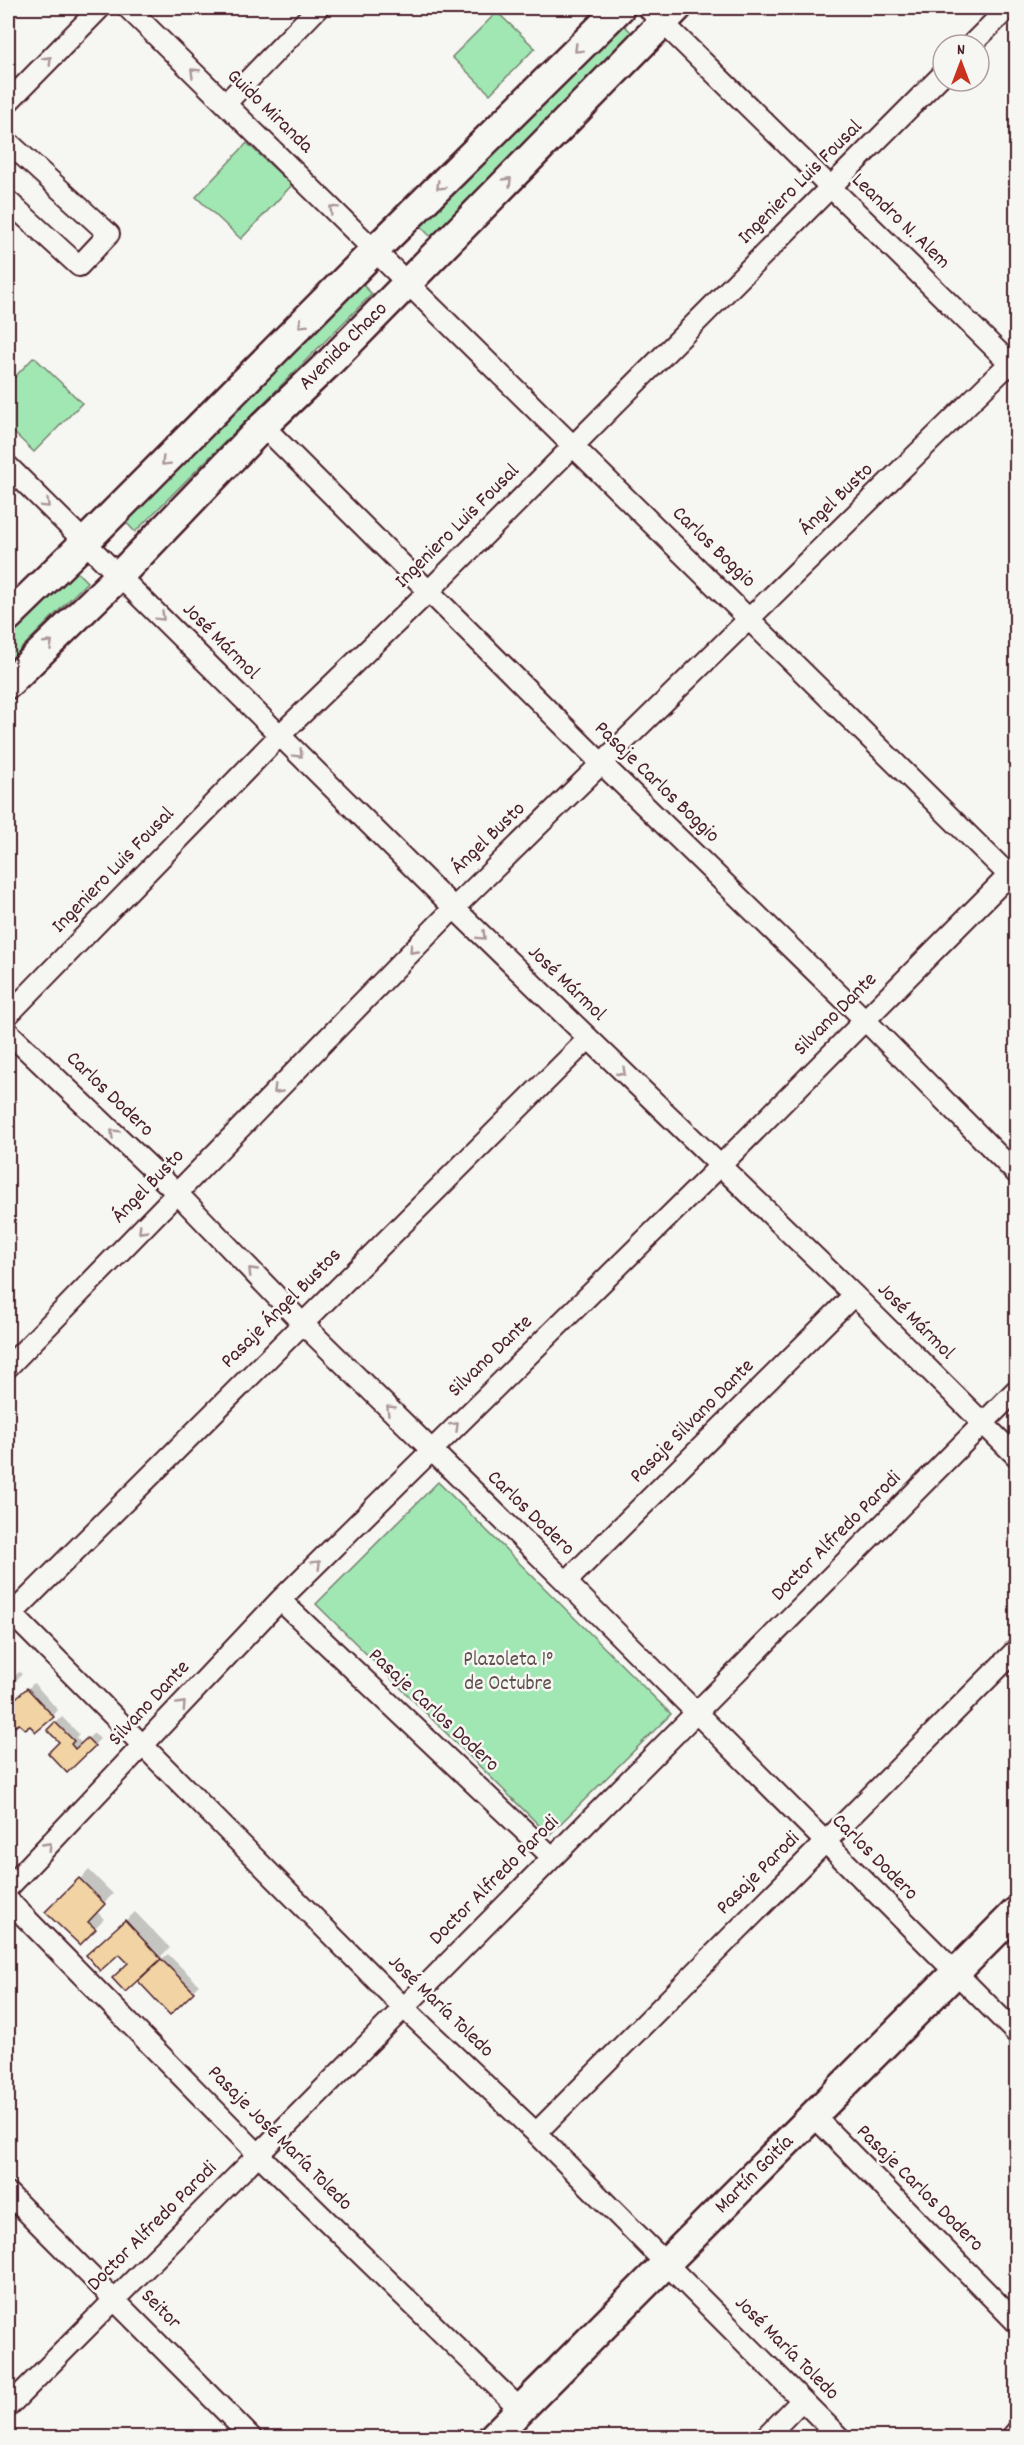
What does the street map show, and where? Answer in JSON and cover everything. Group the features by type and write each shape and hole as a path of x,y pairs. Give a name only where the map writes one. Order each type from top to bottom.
{"main road":[{"path":"8,617 620,8"},
{"name":"Avenida Chaco","path":"8,684 119,576 263,426 409,283 663,12"},
{"name":"Martín Goitía","path":"492,2438 1017,1912"}],"street":[{"path":"8,102 100,8"},
{"name":"Guido Miranda","path":"128,8 375,250"},
{"path":"226,103 318,8"},
{"path":"983,33 1008,8"},
{"name":"Leandro N. Alem","path":"663,12 831,188 1014,363"},
{"name":"Ingeniero Luis Fousal","path":"8,1015 280,735 429,591 931,86"},
{"path":"8,142 109,234 79,266 8,201"},
{"name":"Carlos Boggio","path":"375,250 1014,875"},
{"name":"Ángel Busto","path":"8,1368 454,908 1014,363"},
{"name":"Pasaje Carlos Boggio","path":"263,426 1017,1173"},
{"name":"José Mármol","path":"8,466 454,908 1017,1456"},
{"name":"Silvano Dante","path":"8,1888 280,1600 1014,875"},
{"name":"Carlos Dodero","path":"8,1032 177,1193 302,1323 566,1582 1017,2033"},
{"name":"Pasaje Ángel Bustos","path":"10,1612 588,1039"},
{"name":"Pasaje Silvano Dante","path":"566,1582 854,1295"},
{"name":"Doctor Alfredo Parodi","path":"8,2407 1017,1390"},
{"name":"Pasaje Carlos Dodero","path":"280,1600 552,1857"},
{"name":"José María Toledo","path":"10,1612 403,2007 536,2133 840,2438"},
{"name":"Pasaje Parodi","path":"536,2133 1017,1650"},
{"name":"Pasaje José María Toledo","path":"8,1900 258,2154 520,2409"},
{"name":"Pasaje Carlos Dodero","path":"813,2115 1017,2322"},
{"name":"Seitor","path":"8,2193 252,2438"},
{"path":"765,2438 802,2400"},
{"path":"1011,2438 1017,2432"}],"green space":[{"path":"497,12 535,48 490,94 452,57"},
{"path":"618,19 632,33 431,237 417,223"},
{"path":"247,143 292,185 241,239 196,197"},
{"path":"360,282 372,294 135,532 123,519"},
{"path":"34,357 82,403 34,452 8,427 8,384"},
{"path":"75,570 87,582 8,662 8,638"},
{"name":"Plazoleta 1° de Octubre","path":"438,1482 671,1714 549,1835 316,1604"}],"building":[{"path":"27,1688 54,1717 36,1732 30,1726 25,1729 19,1724 14,1727 8,1720 8,1705"},
{"path":"55,1722 74,1741 71,1744 75,1749 87,1738 95,1746 67,1773 48,1753 59,1742 47,1730"},
{"path":"79,1878 105,1904 88,1922 96,1929 80,1945 45,1912"},
{"path":"125,1920 161,1959 125,1992 112,1978 128,1963 119,1954 100,1971 86,1955"},
{"path":"161,1959 194,1992 170,2015 138,1981"}]}
